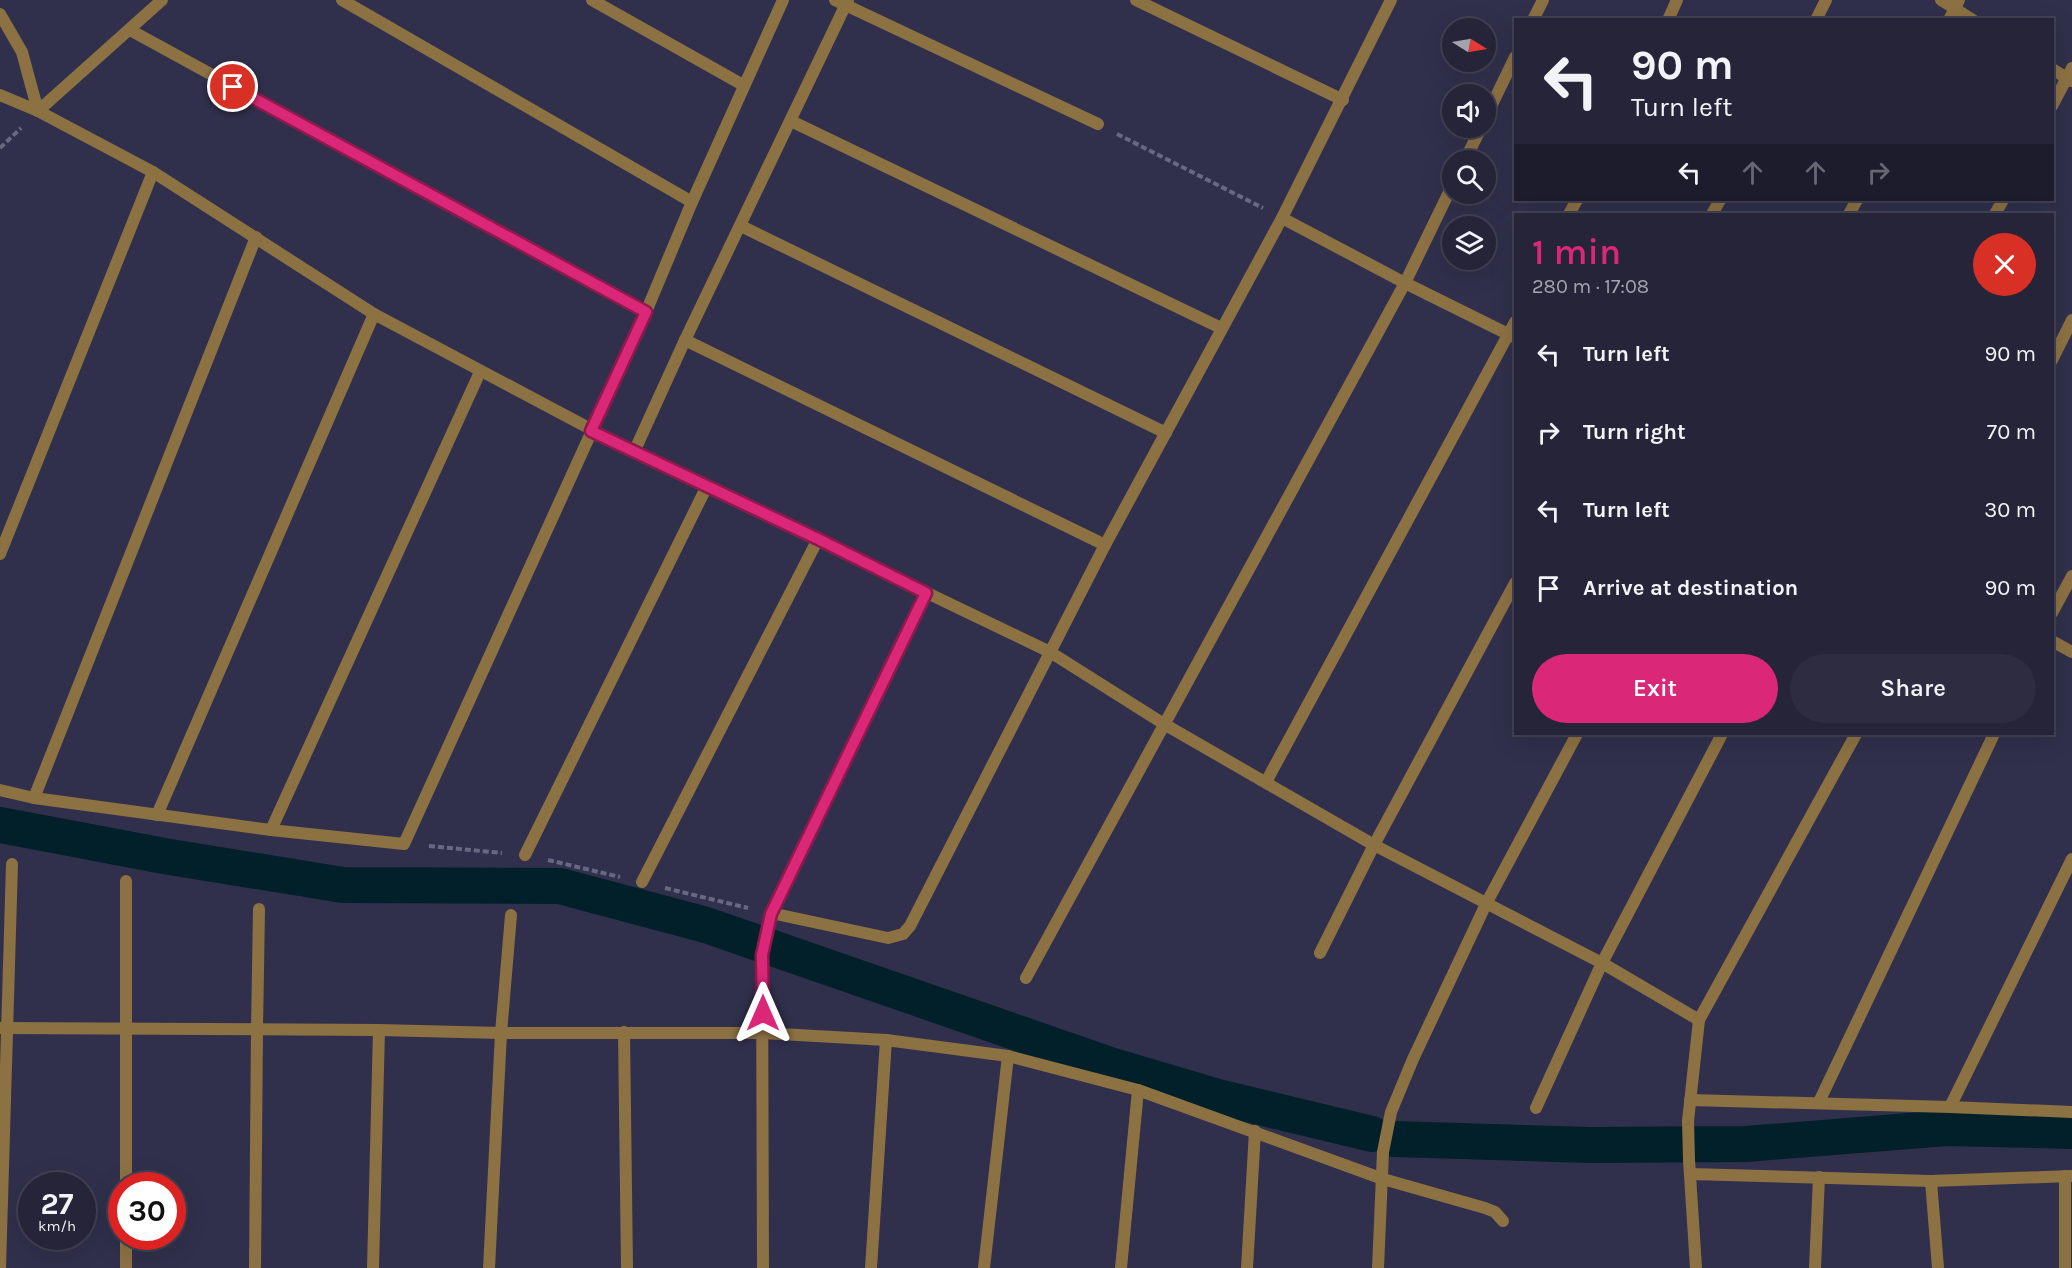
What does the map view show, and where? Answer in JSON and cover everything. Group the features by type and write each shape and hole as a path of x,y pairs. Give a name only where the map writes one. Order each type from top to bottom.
{"street":[{"path":"38,111 162,0"},
{"path":"342,0 692,202"},
{"path":"592,0 743,85"},
{"path":"0,790 34,798 157,815 404,844 646,312 743,85 783,0"},
{"path":"1136,0 1343,100"},
{"path":"771,914 888,938 907,931 1105,545 1282,218 1391,0"},
{"path":"1534,18 1543,0"},
{"path":"1669,18 1677,0"},
{"path":"1817,18 1826,0"},
{"path":"1941,0 1957,4 1971,18"},
{"path":"634,452 685,340 791,121 843,2 1098,124"},
{"path":"1950,18 1957,4"},
{"path":"0,14 22,52 38,111"},
{"path":"130,30 646,312"},
{"path":"1496,96 1514,59"},
{"path":"2054,70 2070,76 2054,103"},
{"path":"0,95 38,111 153,172 374,314 480,372 591,431 1050,652 1164,724 1374,844 1602,963 1699,1020"},
{"path":"791,121 1221,328"},
{"path":"0,554 153,172"},
{"path":"1026,978 1405,283 1443,204"},
{"path":"1266,782 1512,336 1282,218"},
{"path":"741,226 1166,433"},
{"path":"34,798 256,237"},
{"path":"157,815 374,314"},
{"path":"2054,356 2072,320"},
{"path":"685,340 1105,545"},
{"path":"271,830 480,372"},
{"path":"525,855 707,486"},
{"path":"642,882 818,539"},
{"path":"2054,609 2072,576"},
{"path":"1320,953 1374,844 1514,585"},
{"path":"763,1268 762,955 767,930 771,914 926,593"},
{"path":"2054,642 2072,652"},
{"path":"1378,1268 1383,1152 1391,1112 1413,1059 1487,902 1576,735"},
{"path":"1536,1108 1602,963 1721,735"},
{"path":"1696,1268 1688,1121 1699,1020 1855,735"},
{"path":"1819,1102 1994,735"},
{"path":"1950,1107 2072,859"},
{"path":"0,1268 4,1028 12,864"},
{"path":"126,881 126,1172"},
{"path":"255,1268 259,909"},
{"path":"489,1268 501,1033 511,915"},
{"path":"4,1028 763,1033 886,1040 1008,1056 1138,1090 1383,1179 1485,1208 1495,1212 1503,1221"},
{"path":"373,1268 379,1030"},
{"path":"624,1032 627,1268"},
{"path":"871,1268 886,1040"},
{"path":"984,1268 1008,1056"},
{"path":"1121,1268 1138,1090"},
{"path":"1690,1100 1819,1102 2072,1112"},
{"path":"1246,1268 1255,1131"},
{"path":"1690,1174 1931,1180 2068,1176 2065,1268"},
{"path":"1815,1268 1819,1177"},
{"path":"1931,1180 1938,1268"},
{"path":"126,1250 126,1268"}],"path":[{"path":"1098,124 1282,218"},
{"path":"642,882 771,914"}],"waterway":[{"path":"0,825 164,856 343,885 560,886 706,925 1110,1065 1218,1097 1372,1134"},
{"path":"1394,1139 1591,1145 1746,1144 1947,1128 2072,1131"}],"route":[{"path":"233,87 646,312 591,431 926,593 771,914 762,955 763,1013"}]}
